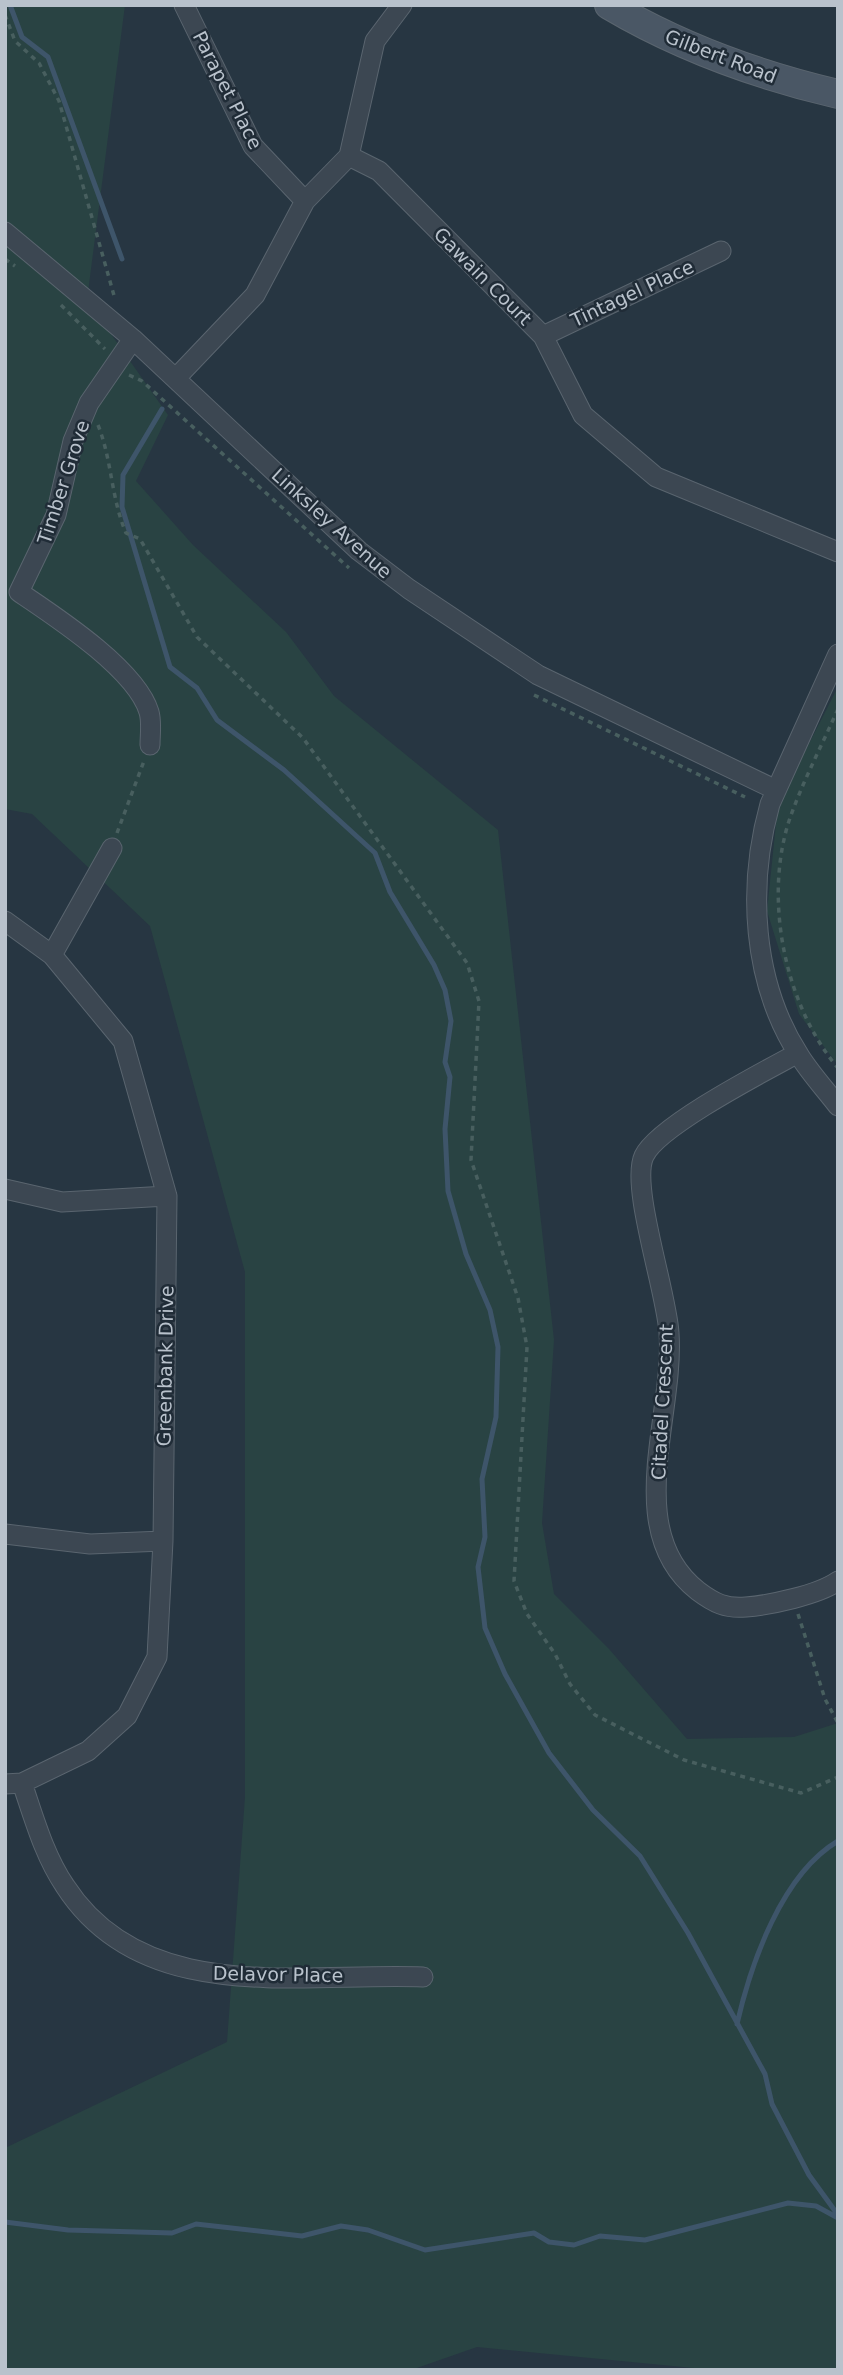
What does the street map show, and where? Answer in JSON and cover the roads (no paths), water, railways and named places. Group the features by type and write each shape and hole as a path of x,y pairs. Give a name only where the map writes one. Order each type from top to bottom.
{"main road":[{"name":"Gilbert Road","path":"610,6 703,52 774,77 838,94"}],"street":[{"name":"Parapet Place","path":"184,5 253,146 305,201"},
{"path":"176,378 255,295 305,201 349,156 375,41 402,5"},
{"name":"Gawain Court","path":"349,156 379,171 543,335 583,415 656,477 838,552"},
{"name":"Linksley Avenue","path":"5,232 133,339 359,551 454,620 538,675 776,790"},
{"name":"Tintagel Place","path":"543,335 721,251"},
{"name":"Timber Grove","path":"12,591 55,515 73,441 89,403 133,339"},
{"path":"12,591 90,641 127,678 149,712 150,745"},
{"path":"838,654 776,790 764,825 756,906 761,954 774,1003 798,1053 838,1106"},
{"path":"52,955 112,848"},
{"name":"Greenbank Drive","path":"5,921 52,955 123,1041 167,1196 163,1541 157,1657 127,1716 88,1751 14,1784"},
{"name":"Citadel Crescent","path":"798,1053 670,1130 644,1156 639,1184 662,1281 670,1335 657,1480 657,1525 667,1552 683,1579 707,1598 729,1609 762,1605 838,1581"},
{"path":"5,1188 62,1202 167,1196"},
{"path":"5,1534 90,1544 163,1541"},
{"name":"Delavor Place","path":"14,1784 65,1887 90,1917 130,1947 164,1963 215,1976 423,1977"}],"waterway":[{"path":"10,5 22,37 48,57 122,259"},
{"path":"162,409 123,475 122,507 170,667 197,688 217,720 284,770 375,853 390,892 434,965 445,990 451,1021 445,1062 450,1077 445,1129 448,1191 466,1254 490,1310 498,1347 496,1417 482,1479 485,1537 478,1567 485,1628 505,1674 549,1753 593,1810 640,1856 688,1933 765,2074 772,2104 809,2175 838,2215"},
{"path":"737,2024 760,1948 785,1897 818,1856 838,1841"},
{"path":"5,2222 68,2230 172,2233 196,2224 302,2236 341,2226 368,2230 425,2250 534,2233 549,2242 574,2245 600,2236 645,2240 788,2203 816,2206 838,2218"}]}
